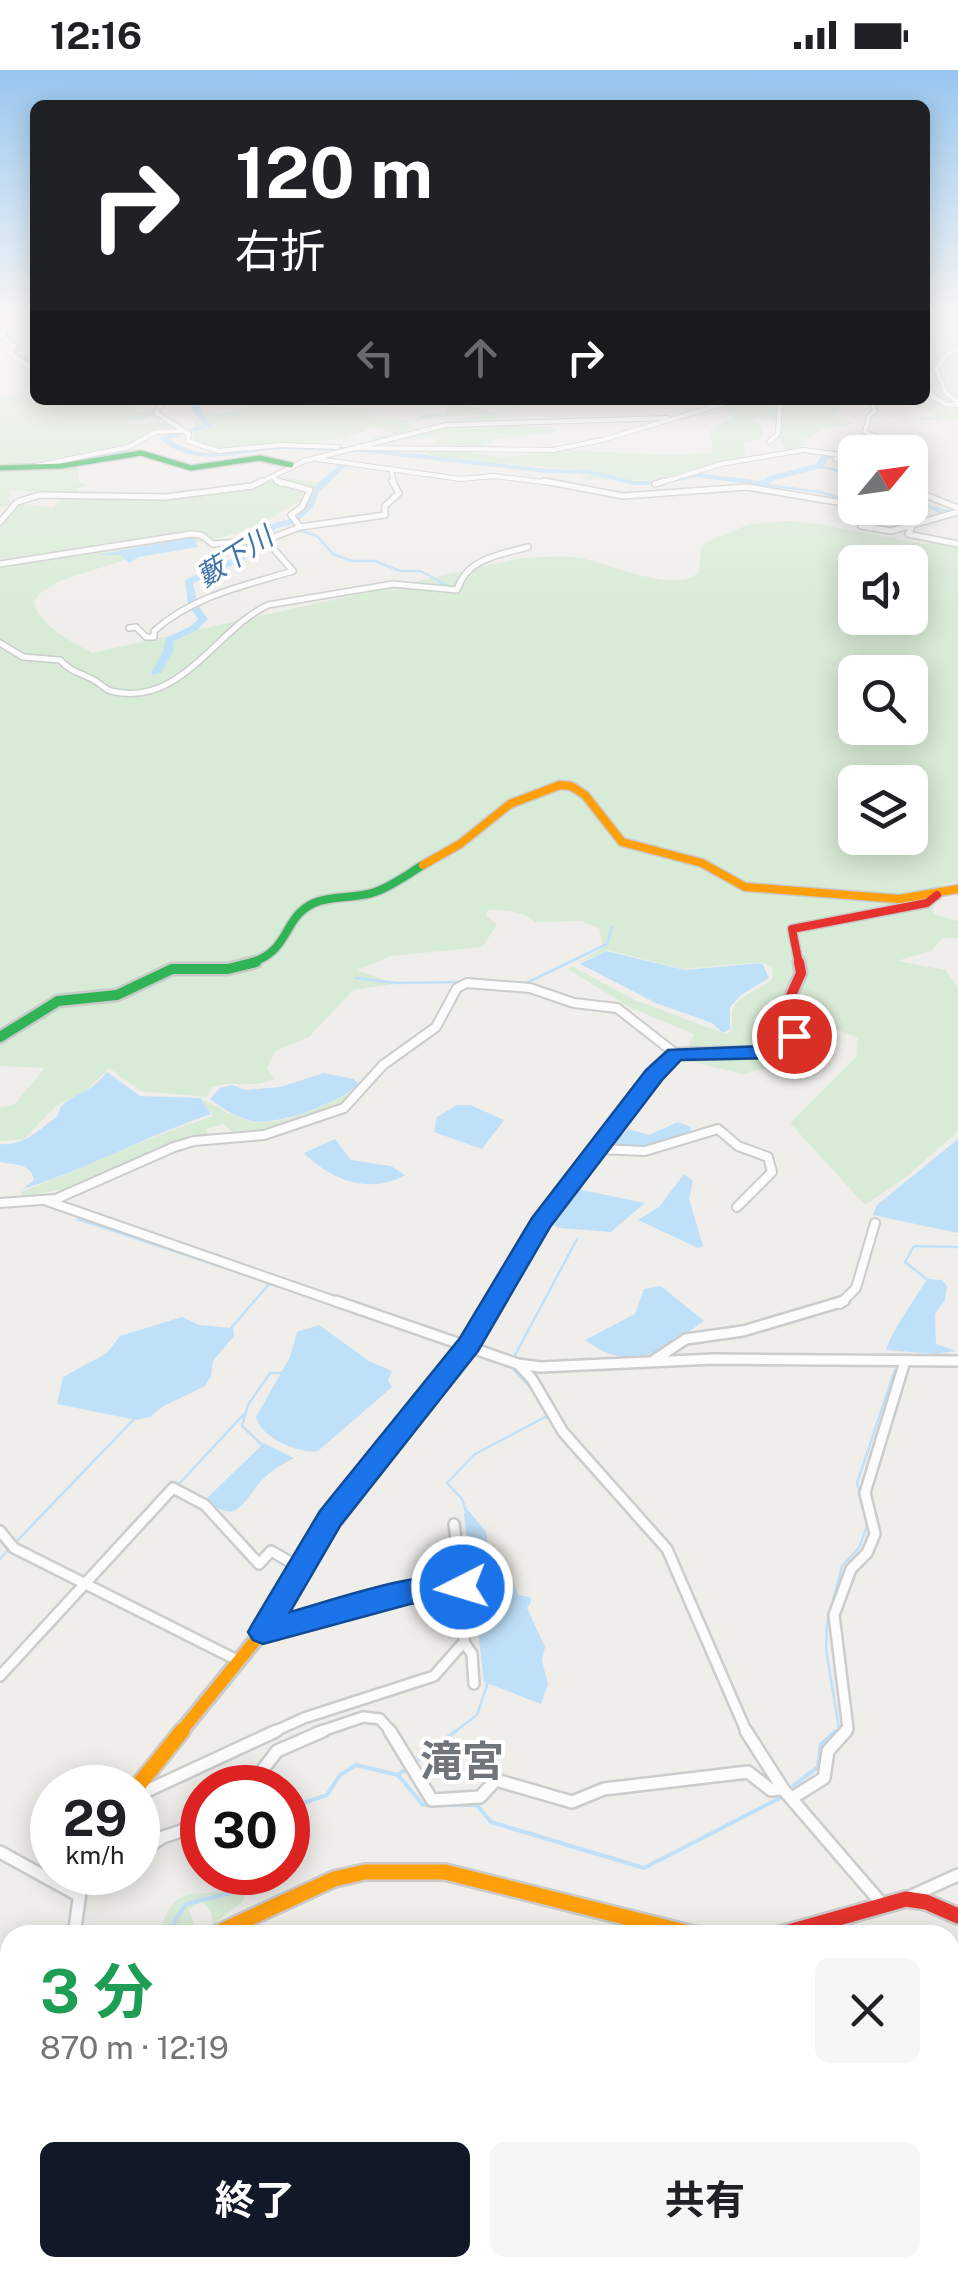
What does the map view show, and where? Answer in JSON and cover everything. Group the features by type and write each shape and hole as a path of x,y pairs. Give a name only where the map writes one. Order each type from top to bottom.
{"street":[{"path":"164,418 187,432 190,444 216,452 276,445 536,452 602,440 667,418"},
{"path":"0,522 18,502 34,496 166,497 245,488 274,478 292,464 453,424 667,418"},
{"path":"769,442 778,434 779,418"},
{"path":"30,467 129,447 155,432 187,432"},
{"path":"341,462 356,451 348,448"},
{"path":"655,484 716,465 804,450 838,455"},
{"path":"745,462 771,451"},
{"path":"0,468 141,453 197,468 260,458 292,464"},
{"path":"314,458 461,479 493,476 552,482 622,496 750,487 838,502"},
{"path":"0,564 191,534 201,535 213,544 266,540 300,527 387,514 384,508 400,493 390,469"},
{"path":"274,478 278,483 310,490 302,507 291,515 300,527"},
{"path":"928,499 958,510"},
{"path":"932,501 946,512"},
{"path":"928,518 958,510"},
{"path":"861,526 883,531 910,525 908,534 958,544"},
{"path":"130,628 136,627 145,636 154,637 154,631 173,614 194,606 198,600 293,571 266,540"},
{"path":"0,644 23,657 60,660 73,674 92,679 109,692 140,693 155,689 207,658 264,606 393,584 454,591 459,589 458,580 464,571 482,558 528,548"},
{"path":"0,1037 58,1000 117,995 172,969 228,969 266,958 277,950 298,915 314,903 376,892 460,844 510,804 560,785 571,786 585,795 622,842 702,863 745,887 889,899 938,895 958,889"},
{"path":"0,1203 47,1201 174,1147 194,1141 264,1135 344,1108 383,1066 436,1026 456,988 467,983 530,988 574,1004 617,1008 676,1054 772,1052 794,1036 796,1021 788,1000 801,972 792,929 927,902 938,895"},
{"path":"155,1765 263,1632 330,1519 469,1344 540,1224 654,1075 676,1054"},
{"path":"599,1149 632,1155 718,1130 724,1132 738,1146 768,1158 772,1166 772,1172 736,1207"},
{"path":"47,1201 518,1364 572,1371 654,1360 958,1360"},
{"path":"654,1360 686,1340 743,1331 842,1303 856,1288 876,1223"},
{"path":"266,1765 277,1751 363,1717 380,1719 388,1727 432,1800 480,1797 496,1780 572,1802 604,1789 748,1772 771,1790 788,1794 824,1778 828,1752 848,1729 834,1615 851,1569 867,1553 875,1534 866,1493 905,1361"},
{"path":"518,1364 532,1379 563,1432 667,1549 745,1730 788,1794 882,1904"},
{"path":"0,1676 173,1488 204,1504 259,1564 271,1552 302,1568"},
{"path":"160,1785 304,1718 434,1676 455,1657 464,1642 466,1613 454,1524"},
{"path":"0,1531 14,1548 240,1661"},
{"path":"263,1632 410,1592 462,1587"},
{"path":"464,1642 472,1654 474,1684"},
{"path":"0,1852 30,1869"},
{"path":"235,1925 334,1879 407,1870 445,1872 657,1925"},
{"path":"812,1925 906,1899 958,1876"},
{"path":"75,1925 78,1895"},
{"path":"906,1899 926,1902 958,1916"}],"green space":[{"path":"0,418 145,418 125,425 165,423 178,430 155,433 82,458 0,466"},
{"path":"387,418 407,420 413,429 396,433 374,427 345,439 222,450 203,448 193,442 195,419"},
{"path":"474,418 496,418 485,422 527,422 524,426 556,428 557,432 494,439 481,448 431,447 441,436 386,441 369,438"},
{"path":"731,418 840,418 854,424 820,430 800,443 804,445 802,449 786,451 778,438 781,424 756,418 763,432 760,440 744,442 745,453 740,458 662,481 580,479 594,471 450,459 425,453 437,449 503,457 565,450 713,453 710,430"},
{"path":"78,467 78,481 87,485 77,489 82,494 10,490 12,495 6,499 13,502 0,506 0,469"},
{"path":"334,473 309,500 293,504 260,525 137,556 59,581 39,594 34,602 37,611 57,632 92,653 517,559 572,557 642,576 688,578 699,572 701,549 706,542 750,524 818,524 923,544 958,539 958,881 934,888 933,914 958,921 958,938 943,938 931,951 897,961 945,970 958,987 958,1131 906,1177 865,1205 790,1123 856,1057 858,1038 834,1028 802,1049 808,1058 742,1074 693,1062 688,1048 694,1034 629,1007 568,969 572,966 635,1000 725,1034 732,1031 736,1003 772,979 773,968 762,962 683,969 607,950 577,964 603,948 599,928 581,921 535,922 519,913 488,910 486,916 497,925 482,947 391,956 357,970 394,984 353,990 309,1037 275,1051 267,1068 274,1079 212,1087 206,1097 141,1091 109,1068 87,1090 56,1106 24,1139 0,1141 0,1107 14,1105 45,1068 0,1066 0,524 18,503 52,508 66,496 122,498 248,489 279,477 317,482"},
{"path":"354,1091 345,1102 318,1119 267,1132 236,1134 223,1124 206,1129 209,1136 162,1147 64,1193 61,1190 22,1196 21,1192 214,1116 201,1101 204,1100 241,1119 266,1122 306,1112"},
{"path":"245,1895 243,1901 213,1925 211,1911 201,1901 189,1910 194,1925 164,1925 175,1902 184,1896"}],"water":[{"path":"193,536 198,547 139,557 129,563 121,555 99,555"},
{"path":"606,951 685,970 762,963 769,978 741,995 730,1007 730,1029 723,1033 712,1023 656,1003 580,964"},
{"path":"107,1072 140,1096 200,1098 211,1114 23,1189 34,1180 30,1170 0,1162 0,1144 24,1140 37,1132 57,1116 63,1105"},
{"path":"324,1073 354,1079 360,1085 313,1110 261,1122 234,1114 210,1099 220,1088 232,1085 246,1090 280,1087"},
{"path":"457,1105 470,1105 504,1120 482,1149 434,1132 437,1117"},
{"path":"678,1122 691,1127 689,1137 646,1151 608,1147 628,1129 649,1135"},
{"path":"335,1139 351,1160 391,1166 405,1175 378,1184 352,1182 326,1171 304,1153"},
{"path":"958,1139 958,1233 873,1215 877,1205"},
{"path":"684,1174 693,1181 689,1199 703,1246 698,1248 638,1220 659,1207"},
{"path":"577,1189 645,1203 611,1232 559,1228 547,1222 570,1191"},
{"path":"927,1279 942,1280 947,1286 945,1300 935,1314 936,1344 956,1351 936,1354 886,1350 898,1324"},
{"path":"661,1286 704,1321 647,1355 618,1356 585,1340 635,1314 644,1289"},
{"path":"182,1317 199,1325 233,1328 234,1336 213,1361 205,1386 150,1417 136,1420 57,1404 63,1377 107,1353 120,1336"},
{"path":"319,1325 369,1361 392,1371 388,1380 392,1387 318,1451 310,1451 273,1438 256,1417 290,1357 297,1332"},
{"path":"264,1443 294,1458 265,1477 244,1503 232,1511 206,1499"},
{"path":"468,1510 486,1532 488,1546 508,1569 518,1595 530,1597 527,1608 545,1647 542,1661 548,1684 541,1704 484,1682 464,1514"}],"waterway":[{"path":"202,418 208,426 163,438 175,448 202,455 263,448 342,448"},
{"path":"356,449 548,471 589,472 634,483 661,483 695,475 764,484 772,478 819,466 825,457 837,455"},
{"name":"藪下川","path":"156,673 168,652 169,640 203,619 193,605 188,582 241,558 254,540 274,526 293,521 310,505 315,491 341,467 338,461 325,459"},
{"path":"819,466 838,471"},
{"path":"758,484 838,497"},
{"path":"928,506 941,513"},
{"path":"935,508 952,512"},
{"path":"299,530 317,536 333,554 352,561 375,561 400,571 421,571 451,588"},
{"path":"522,985 607,944 612,927"},
{"path":"356,978 397,983 461,982"},
{"path":"473,980 495,982"},
{"path":"41,1196 61,1193"},
{"path":"78,1219 270,1283 231,1328"},
{"path":"514,1357 577,1239"},
{"path":"929,1281 905,1262 914,1246 958,1247"},
{"path":"511,1367 534,1391"},
{"path":"865,1511 857,1483 895,1370"},
{"path":"263,1446 242,1426 248,1405 270,1373 281,1373"},
{"path":"178,1485 245,1413"},
{"path":"466,1511 462,1499 447,1483 475,1454 549,1415"},
{"path":"15,1543 136,1417"},
{"path":"101,1573 174,1494"},
{"path":"832,1733 839,1729 826,1649 827,1624 842,1566 859,1548 868,1523"},
{"path":"0,1559 7,1551"},
{"path":"453,1733 477,1715 488,1682"},
{"path":"419,1759 456,1731"},
{"path":"794,1785 818,1767 821,1744 836,1731"},
{"path":"310,1801 327,1795 340,1775 356,1765 398,1775"},
{"path":"398,1775 405,1770"},
{"path":"398,1775 423,1805 477,1805 491,1822 644,1868 782,1797"},
{"path":"174,1925 186,1904 223,1895"}],"traffic: fast":[{"path":"0,468 61,466 141,453 191,468 260,458 291,465"},
{"path":"0,1037 58,1001 117,995 172,969 228,969 266,959 277,950 298,915 314,903 376,892 423,865"}],"traffic: slow":[{"path":"423,865 460,844 510,804 560,785 571,786 585,795 622,842 702,863 745,887 899,899 958,889"},
{"path":"155,1765 263,1631 330,1519 469,1344"},
{"path":"235,1925 334,1879 365,1872 445,1872 657,1925"}],"traffic: jam":[{"path":"469,1344 540,1224 654,1075 676,1054 772,1052 792,1040 796,1021 789,1000 801,973 792,929 927,903 937,895"},
{"path":"814,1925 906,1899 926,1902 958,1916"}],"district":[{"name":"滝宮","path":"462,1760"}],"route":[{"path":"462,1587 386,1597 263,1632 284,1603 330,1519 469,1344 540,1224 669,1058 676,1054 772,1052 794,1036"}]}
